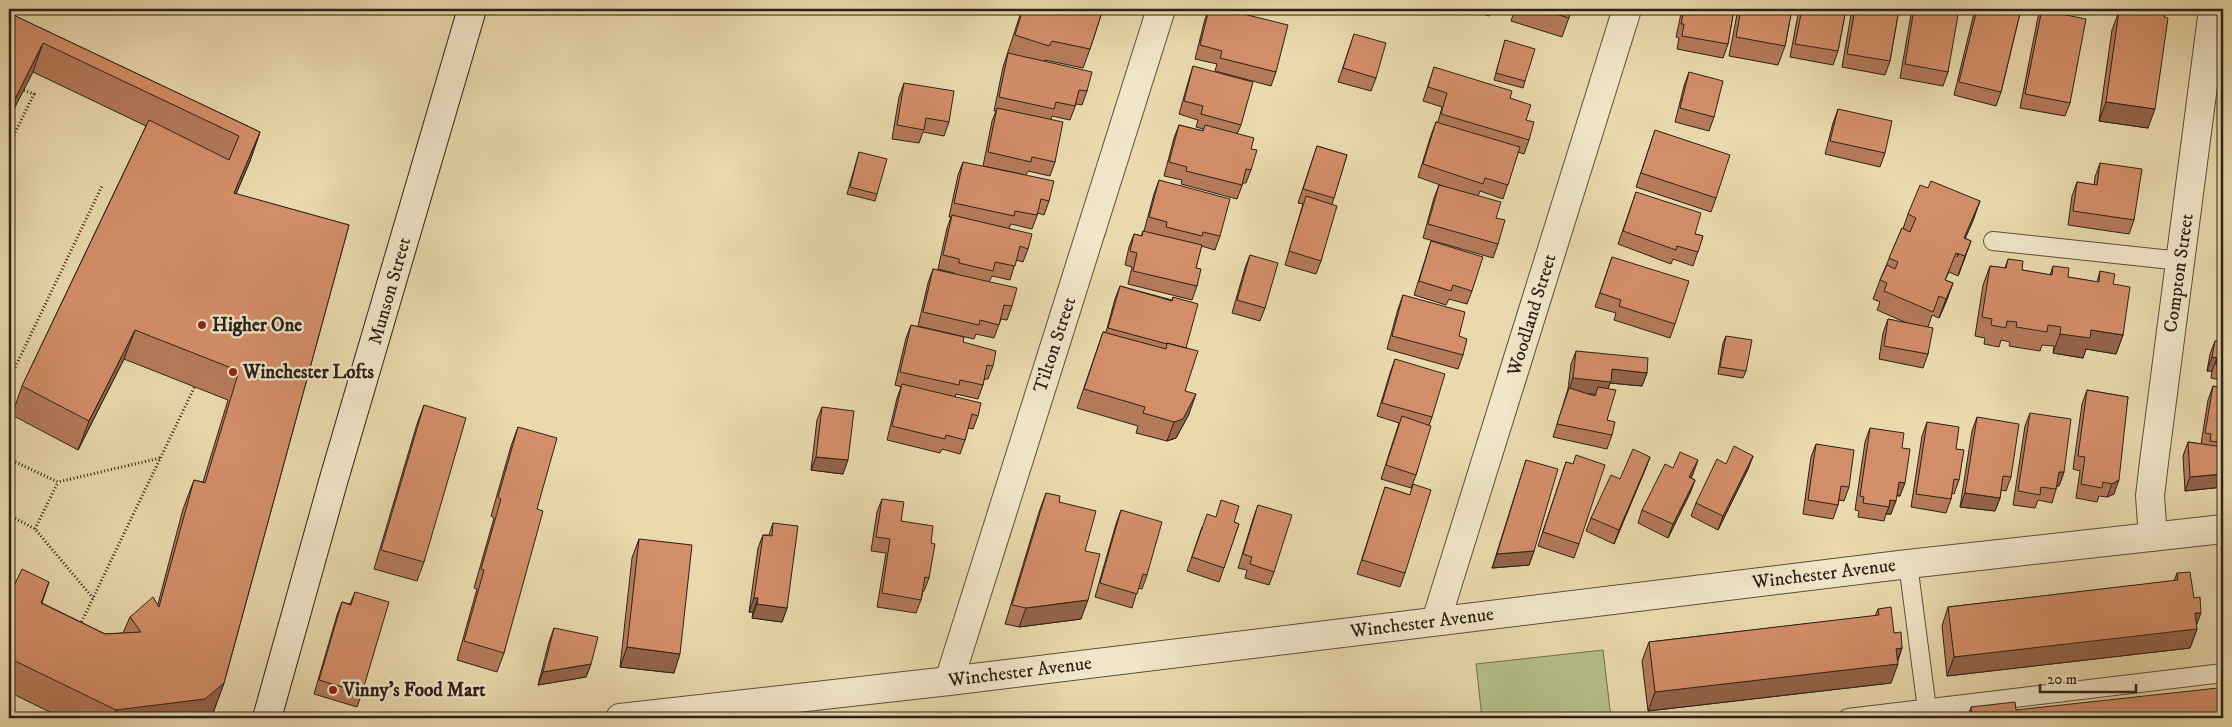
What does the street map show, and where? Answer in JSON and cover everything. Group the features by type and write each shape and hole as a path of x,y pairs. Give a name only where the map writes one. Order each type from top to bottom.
{"street":[{"name":"Munson Street","path":"267,718 333,482 472,9"},
{"name":"Tilton Street","path":"949,681 1160,9"},
{"name":"Woodland Street","path":"1436,621 1628,9"},
{"name":"Compton Street","path":"2154,537 2151,488 2213,9"},
{"name":"Winchester Avenue","path":"620,718 949,681 1908,564 2223,529"}],"lane":[{"path":"1994,241 2181,261"},
{"path":"1908,564 1927,709"},
{"path":"1848,718 2223,673"}],"path":[{"path":"9,145 34,94 23,90"},
{"path":"9,380 102,186"},
{"path":"76,633 195,386"},
{"path":"9,459 58,482 160,458"},
{"path":"34,529 58,482"},
{"path":"9,515 34,529 93,598"}],"green space":[{"path":"1603,650 1611,718 1482,718 1476,664"}],"building":[{"path":"1023,9 1103,9 1090,49 1052,41 1049,46 1015,35"},
{"path":"1209,9 1223,9 1288,25 1276,72 1220,58 1222,51 1200,45"},
{"path":"1540,9 1572,9 1569,18"},
{"path":"1684,9 1734,9 1728,44 1682,36 1684,24 1681,24"},
{"path":"1741,9 1792,9 1785,46 1736,37"},
{"path":"1802,9 1846,9 1838,51 1795,44"},
{"path":"1855,9 1899,9 1890,61 1847,54"},
{"path":"1914,9 1953,9 1952,14 1958,15 1948,72 1905,64"},
{"path":"1977,9 2021,9 2001,92 1959,82"},
{"path":"2042,9 2068,9 2066,15 2086,19 2070,103 2025,94"},
{"path":"2124,9 2165,9 2164,17 2168,18 2155,109 2106,102 2119,11 2123,12"},
{"name":"Winchester Lofts","path":"9,13 260,132 234,193 349,225 224,683 205,699 116,710 9,658 9,586 13,588 22,569 49,582 41,603 105,634 141,632 130,617 153,597 159,607 194,480 205,483 239,371 135,330 89,421 22,386 149,120 229,160 239,136 43,43 9,111"},
{"path":"1354,34 1386,43 1376,78 1343,68"},
{"path":"1505,40 1535,49 1525,81 1496,73"},
{"path":"1008,53 1092,72 1087,91 1079,90 1075,106 1056,102 1054,109 999,97"},
{"path":"1193,66 1253,82 1241,125 1201,114 1203,106 1184,101"},
{"path":"1434,67 1512,91 1510,98 1531,105 1526,120 1534,122 1529,140 1441,114 1447,93 1428,87"},
{"path":"1689,72 1723,81 1714,117 1680,108"},
{"path":"904,83 954,91 949,122 926,118 924,130 897,125"},
{"path":"997,108 1063,122 1055,162 1032,157 1031,162 988,152"},
{"path":"1838,109 1892,121 1885,153 1830,141"},
{"path":"1436,122 1520,147 1508,185 1485,178 1483,184 1423,164"},
{"path":"1179,125 1203,131 1205,125 1254,138 1251,149 1257,150 1251,170 1246,169 1242,185 1186,171 1187,167 1169,162"},
{"path":"1655,130 1730,155 1716,198 1641,173"},
{"path":"1317,146 1347,155 1334,198 1303,189"},
{"path":"859,152 887,159 877,194 850,187"},
{"path":"963,162 1054,181 1049,201 1041,199 1037,215 1015,211 1014,216 954,203"},
{"path":"2100,163 2142,169 2134,220 2073,211 2077,182 2097,185"},
{"path":"1159,180 1230,199 1220,236 1203,232 1202,236 1166,227 1167,222 1149,217"},
{"path":"1931,181 1980,201 1964,238 1971,241 1965,256 1956,253 1945,280 1953,283 1946,299 1939,296 1933,312 1884,291 1887,283 1880,280 1887,265 1895,269 1898,262 1889,258 1902,228 1910,232 1916,218 1908,214 1920,185 1928,188"},
{"path":"1439,185 1501,202 1496,218 1505,220 1498,244 1428,224"},
{"path":"1636,192 1701,213 1695,234 1703,236 1698,252 1677,246 1676,250 1623,231"},
{"path":"1306,196 1337,206 1321,261 1289,251"},
{"path":"952,215 1032,234 1028,249 1020,246 1015,266 995,262 993,271 959,263 959,259 943,255"},
{"path":"1143,231 1202,245 1196,268 1201,269 1197,286 1133,271 1137,253 1130,251 1134,234 1142,236"},
{"path":"1431,241 1483,257 1472,291 1453,285 1451,291 1419,281"},
{"path":"1250,255 1278,263 1265,308 1237,300"},
{"path":"1612,257 1689,281 1675,324 1619,306 1621,300 1600,293"},
{"path":"2008,259 2023,261 2022,270 2052,275 2053,266 2069,268 2068,277 2099,282 2100,271 2115,274 2113,284 2130,287 2123,335 2091,330 2090,338 2060,334 2061,327 2048,325 2047,332 2016,327 2017,322 2007,321 2006,328 1991,325 1992,319 1982,317 1990,266 2006,268"},
{"path":"933,269 1017,288 1012,306 1004,305 999,325 980,320 979,325 923,312"},
{"path":"1120,286 1172,301 1173,297 1198,304 1186,348 1108,328"},
{"path":"1403,295 1465,312 1459,336 1467,339 1463,355 1392,336"},
{"path":"1888,319 1933,328 1928,354 1884,346"},
{"path":"911,325 964,337 963,342 996,351 993,366 987,365 983,385 960,380 959,385 900,372"},
{"path":"2222,329 2223,366 2216,365 2217,358 2212,357 2215,341 2220,341"},
{"path":"1103,332 1166,349 1167,343 1198,351 1185,391 1196,394 1183,419 1174,422 1143,413 1145,407 1084,389"},
{"path":"1726,336 1752,340 1746,371 1720,367"},
{"path":"1576,351 1648,358 1647,373 1612,369 1611,382 1573,378"},
{"path":"1395,359 1445,374 1432,417 1382,403"},
{"path":"902,384 981,403 978,416 972,414 965,440 946,435 945,439 892,426"},
{"path":"2213,386 2223,388 2223,443 2210,441 2211,434 2205,433"},
{"path":"1598,387 1616,390 1607,420 1615,422 1612,435 1557,424 1569,388 1595,396"},
{"path":"2087,390 2128,397 2119,480 2112,484 2103,482 2102,488 2081,484 2085,457 2078,456"},
{"path":"424,405 466,418 424,562 381,550"},
{"path":"822,407 854,411 848,460 816,457"},
{"path":"2030,413 2071,419 2064,472 2059,472 2056,489 2041,487 2040,495 2018,491"},
{"path":"1402,416 1431,426 1416,475 1386,465"},
{"path":"1977,417 2019,424 2011,477 2003,476 2000,498 1965,493"},
{"path":"1927,422 1959,427 1956,449 1964,450 1959,480 1954,479 1951,499 1916,494"},
{"path":"518,427 557,438 537,509 543,511 504,653 464,641 484,570 481,569 501,499 498,497"},
{"path":"1870,428 1904,433 1902,448 1910,449 1905,483 1899,482 1896,501 1890,500 1889,507 1863,503 1864,497 1860,496"},
{"path":"2188,442 2223,447 2223,474 2190,477"},
{"path":"1816,444 1854,450 1849,487 1841,486 1838,505 1808,500"},
{"path":"1734,446 1753,456 1723,516 1696,503 1717,459 1726,464"},
{"path":"1633,449 1650,457 1619,530 1591,518 1611,475 1620,479"},
{"path":"1680,452 1698,460 1689,477 1695,480 1673,524 1642,510 1665,464 1673,468"},
{"path":"1576,455 1605,465 1579,544 1543,532 1566,462 1573,464"},
{"path":"1526,460 1558,469 1534,551 1497,554"},
{"path":"1413,484 1431,490 1405,573 1362,560 1385,487 1410,495"},
{"path":"1046,493 1060,496 1059,502 1096,511 1085,551 1100,554 1088,600 1026,608 1012,605"},
{"path":"882,499 904,502 901,521 933,526 931,543 935,544 929,578 925,577 921,600 882,593 890,539 876,537"},
{"path":"1221,500 1239,506 1234,522 1239,524 1224,568 1192,557 1207,514 1216,517"},
{"path":"1258,505 1292,515 1274,572 1250,564 1252,557 1243,554"},
{"path":"1121,510 1162,522 1147,575 1143,574 1137,594 1100,583"},
{"path":"773,523 798,526 787,608 757,604 758,598 754,598 763,535 772,536"},
{"path":"639,539 692,545 680,654 627,647"},
{"path":"2190,572 2194,598 2200,597 2201,613 2195,613 2197,629 1954,657 1948,607 2178,580 2177,573"},
{"path":"355,592 389,602 362,693 319,680 342,602 351,605"},
{"path":"1891,607 1894,633 1901,632 1902,648 1896,649 1898,664 1655,692 1649,642 1879,615 1878,609"},
{"path":"554,628 598,637 591,664 543,672"},
{"path":"2218,688 2221,718 1972,718 1971,707 2015,702 2016,710"},
{"path":"1925,716 1925,718 1903,718"}],"place":[{"name":"Higher One","path":"202,325"},
{"name":"Winchester Lofts","path":"233,372"},
{"name":"Vinny's Food Mart","path":"333,690"}]}
